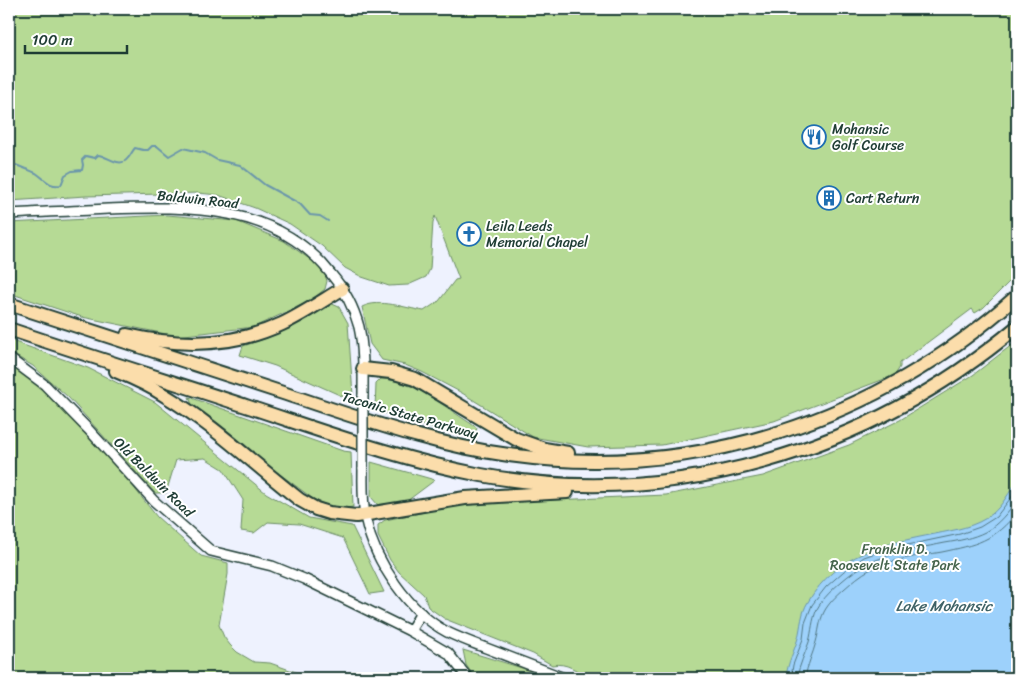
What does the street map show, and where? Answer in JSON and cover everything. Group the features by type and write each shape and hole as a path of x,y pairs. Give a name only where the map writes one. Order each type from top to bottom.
{"highway":[{"path":"54,319 160,342 211,343 236,339 274,327 342,289"},
{"name":"Taconic State Parkway","path":"9,304 339,412 442,442 483,451 533,458 583,461 633,460 682,455 732,446 780,433 835,413 894,384 938,358 979,328 1017,296"},
{"path":"51,343 143,383 169,398 203,422 306,504 334,514 365,515 465,498 538,492 609,491 733,470 782,457 860,428 898,409 941,384 1017,327"},
{"path":"9,329 370,446 458,470 508,479 558,484 608,484 683,478"},
{"path":"363,369 398,373 421,381 502,431 533,446 558,452 633,460"}],"street":[{"name":"Baldwin Road","path":"9,214 161,208 214,212 240,216 262,223 299,242 321,261 342,289 354,312 359,328 363,369 365,515 370,535 383,565 399,588 421,613 447,632 564,678"},
{"name":"Old Baldwin Road","path":"9,358 46,385 154,501 211,551 272,566 304,579 410,630 440,647"},
{"path":"410,630 421,613"},
{"path":"447,632 440,647 456,661 468,678"}],"green space":[{"name":"Mohansic Golf Course","path":"9,9 1017,9 1017,274 983,308 975,313 972,309 900,363 900,367 895,375 774,421 662,445 588,447 533,437 462,393 422,372 405,365 382,360 370,344 362,307 377,303 424,311 439,301 455,280 459,279 435,216 430,269 426,277 408,285 389,286 362,277 345,268 322,246 290,224 255,208 218,195 198,193 86,196 9,201"},
{"path":"167,215 236,221 284,241 318,265 324,272 327,281 325,289 310,301 254,327 176,336 82,317 9,293 9,223"},
{"path":"330,303 339,307 348,323 353,396 344,397 275,366 240,355 243,346 288,329"},
{"path":"9,340 88,368 155,402 266,493 309,518 352,526 384,592 370,594 343,538 299,524 268,522 254,533 241,531 243,500 223,469 205,458 176,460 166,493 155,493 68,397 33,366 9,352"},
{"name":"Franklin D. Roosevelt State Park","path":"1017,341 1017,678 589,678 572,668 557,664 552,665 533,654 445,619 428,607 424,595 399,572 390,560 378,536 378,525 385,520 465,504 666,495 763,476 849,445 900,420 973,375"},
{"path":"9,364 14,365 34,380 121,471 157,517 201,556 228,563 228,574 219,625 224,637 237,652 254,662 270,663 307,676 325,678 9,678"},
{"path":"381,379 405,384 428,395 477,428 474,438 408,422 375,409 376,384"},
{"path":"189,397 343,451 351,452 353,507 332,507 312,498 194,410"},
{"path":"371,462 435,480 407,501 378,505 371,497"},
{"path":"463,650 522,668 546,678 475,678 466,665"}],"water":[{"name":"Lake Mohansic","path":"1017,481 1017,678 786,678 806,606 820,585 833,572 863,553 880,547 979,522 996,511"}],"waterway":[{"path":"9,162 36,173 50,184 61,185 65,175 72,171 82,170 82,160 86,156 95,158 98,155 121,162 125,161 135,148 148,150 152,146 157,146 169,156 183,148 205,153 217,160 240,165 265,185 300,204 310,215 320,216 328,221"}],"place":[{"name":"Mohansic Golf Course","path":"814,137"},
{"name":"Cart Return","path":"829,198"},
{"name":"Leila Leeds Memorial Chapel","path":"469,234"}]}
